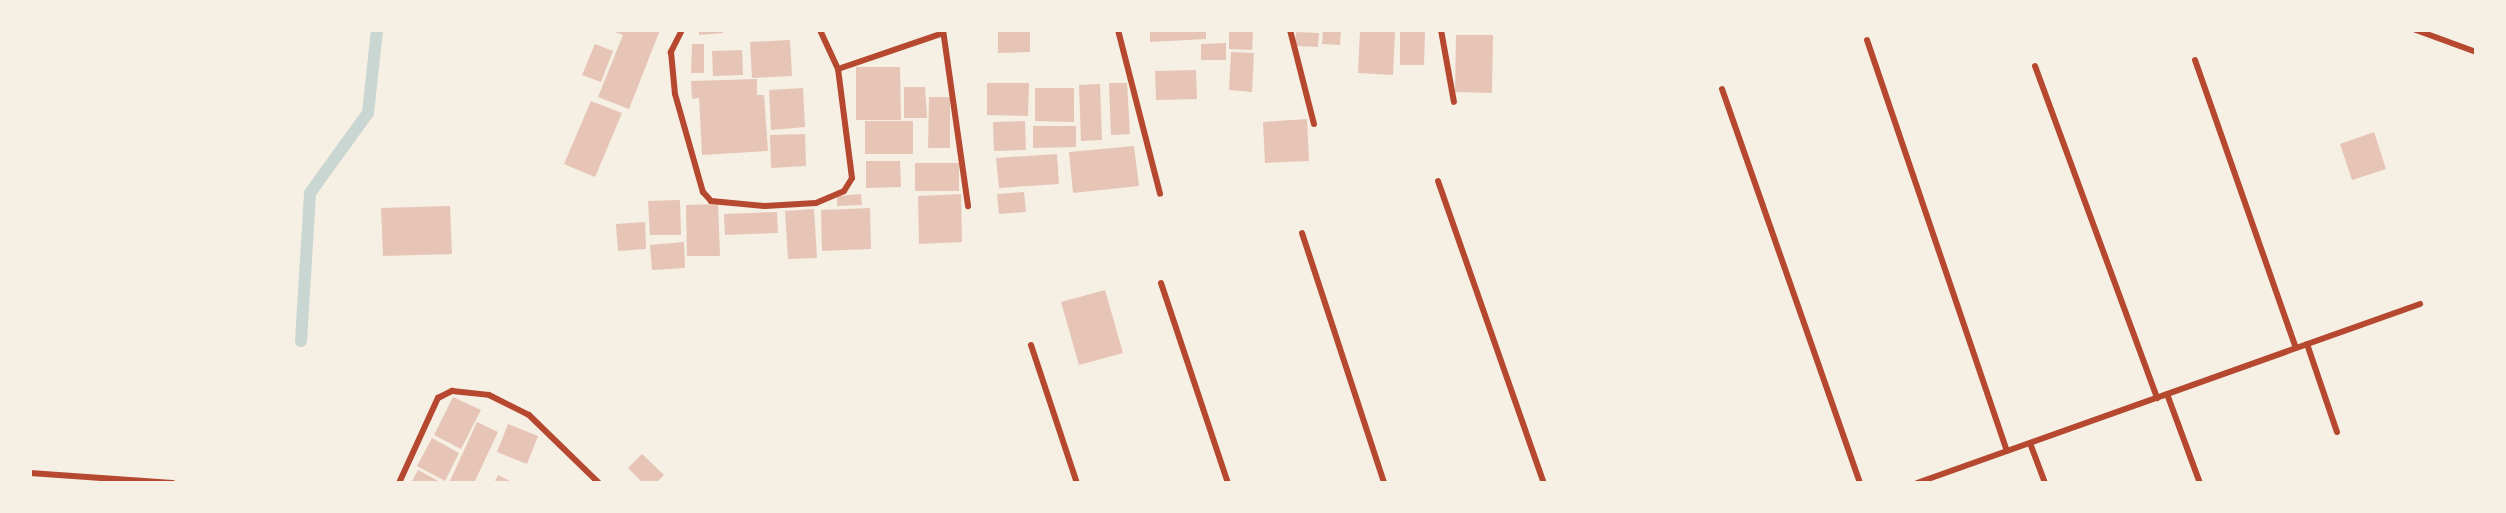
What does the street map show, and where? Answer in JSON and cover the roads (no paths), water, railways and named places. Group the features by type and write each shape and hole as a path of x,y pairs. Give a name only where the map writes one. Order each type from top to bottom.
{"street":[{"path":"682,30 671,52 675,94 703,192 711,201 765,207 816,203 844,190 852,178 838,69 820,30"},
{"path":"1118,30 1160,194"},
{"path":"1290,30 1314,124"},
{"path":"1441,30 1454,102"},
{"path":"2416,30 2476,52"},
{"path":"838,69 943,32 968,207"},
{"path":"1867,40 2007,451"},
{"path":"2195,60 2296,348"},
{"path":"2035,66 2157,398"},
{"path":"1722,89 1860,483"},
{"path":"1438,181 1544,483"},
{"path":"1302,233 1384,483"},
{"path":"1161,283 1228,483"},
{"path":"1917,483 2420,304"},
{"path":"2307,344 2337,432"},
{"path":"1031,345 1077,483"},
{"path":"399,483 438,398 452,391 489,396 530,415 599,483"},
{"path":"2167,394 2200,483"},
{"path":"2030,443 2045,483"},
{"path":"30,473 173,483"},
{"path":"46,483 47,475"}],"waterway":[{"path":"301,341 310,193 368,113 377,30"}]}
